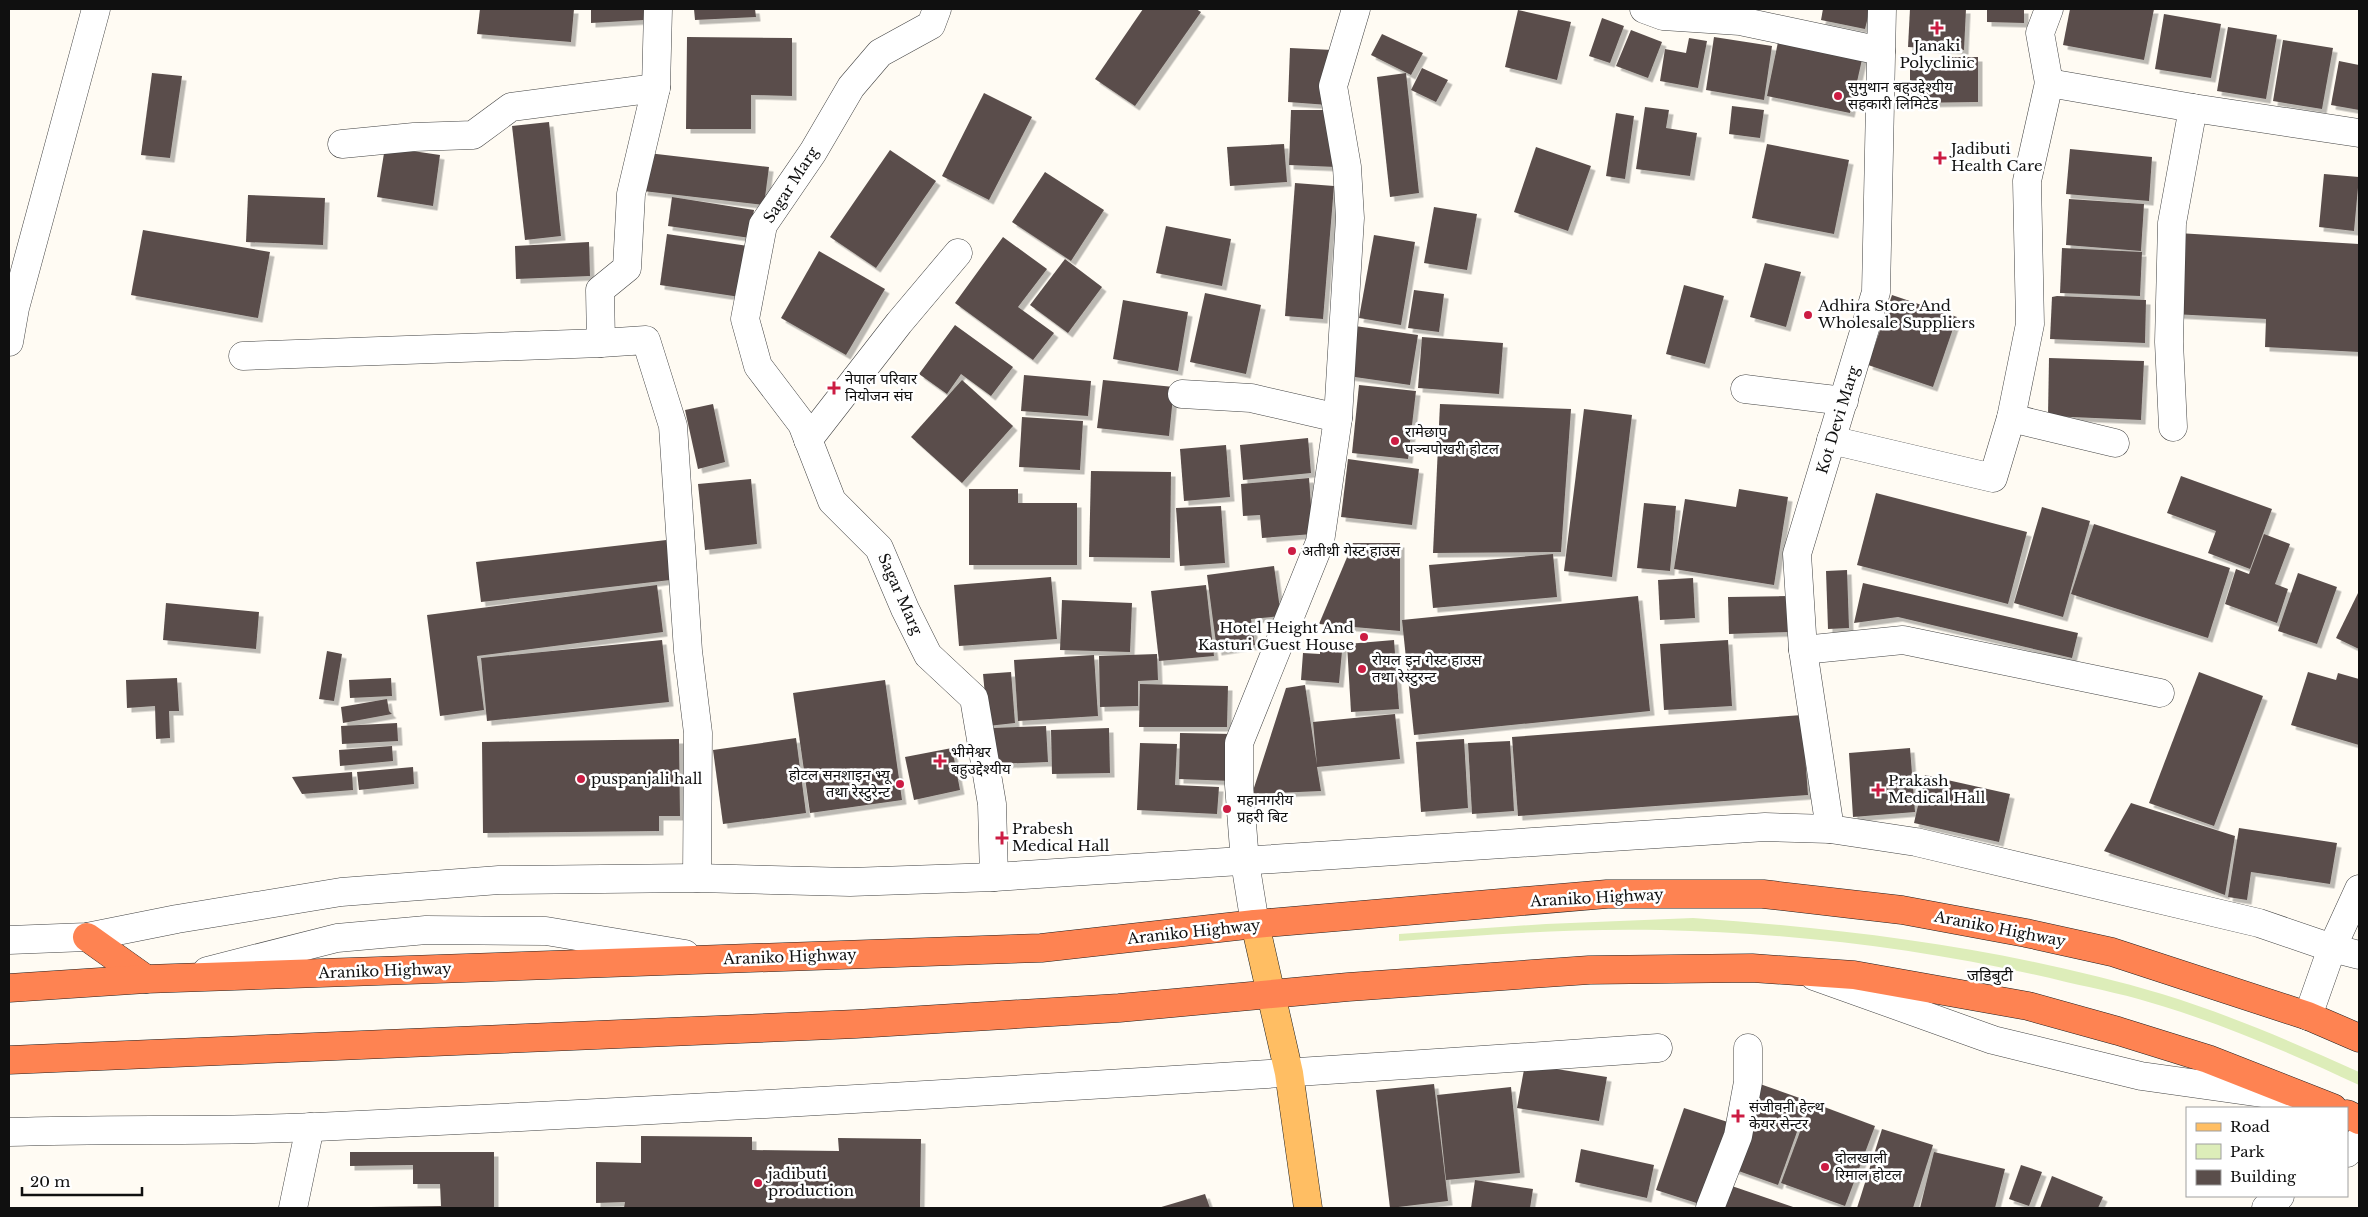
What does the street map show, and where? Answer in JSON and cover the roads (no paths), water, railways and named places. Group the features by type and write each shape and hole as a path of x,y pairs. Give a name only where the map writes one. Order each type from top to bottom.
{"highway":[{"name":"Araniko Highway","path":"9,988 158,979 1041,948 1255,924 1607,894 1763,894 1902,910 2055,939 2121,955 2308,1016 2359,1038"},
{"path":"74,938 158,979"},
{"path":"9,1060 856,1024 1119,1008 1271,994 1589,970 1752,968 1854,975 2028,1006 2208,1059 2324,1104"}],"main road":[{"path":"1255,924 1289,1073 1308,1208"}],"street":[{"path":"9,342 15,308 96,9"},
{"path":"601,343 600,290 627,268 631,194 656,88 658,9"},
{"name":"Sagar Marg","path":"937,9 931,25 880,53 851,87 813,152 763,226 745,319 758,366 802,424 832,501 879,548 905,610 928,655 974,698 992,804 994,877"},
{"path":"1255,924 1244,862 1239,784 1239,743 1320,542 1338,418 1350,218 1347,168 1333,86 1356,9"},
{"path":"1644,9 1663,16 1740,21 1881,51"},
{"name":"Kot Devi Marg","path":"1830,828 1803,650 1797,554 1876,292 1882,9"},
{"path":"1832,440 1993,478 2011,418 2030,324 2027,181 2049,83 2040,33 2049,9"},
{"path":"2049,83 2193,108 2359,133"},
{"path":"342,144 414,137 474,135 511,107 656,88"},
{"path":"2173,427 2168,342 2172,223 2193,108"},
{"path":"808,440 899,323 958,253"},
{"path":"243,356 646,340 673,426 688,651 698,733 697,878"},
{"path":"1745,389 1844,401"},
{"path":"1182,394 1251,398 1338,418"},
{"path":"2011,418 2115,443"},
{"path":"1803,650 1903,640 2160,693"},
{"path":"9,940 74,938 342,892 499,880 697,878 850,882 994,877 1765,827 1830,828 1916,842 2259,923 2332,948 2359,955"},
{"path":"2308,1016 2332,948 2359,889"},
{"path":"158,979 337,938 426,930 546,931 720,959"},
{"path":"1800,971 2002,1042 2141,1076 2324,1104"},
{"path":"9,1132 75,1129 310,1127 1191,1080 1658,1048"},
{"path":"1710,1208 1738,1136 1748,1082 1748,1048"},
{"path":"293,1208 310,1127"},
{"path":"2348,1152 2359,1141"},
{"path":"2266,1208 2279,1197"}],"place":[{"name":"Janaki Polyclinic","path":"1937,28"},
{"name":"सुमुथान बहुउद्देश्यीय सहकारी लिमिटेड","path":"1838,96"},
{"name":"Jadibuti Health Care","path":"1940,158"},
{"name":"Adhira Store And Wholesale Suppliers","path":"1808,315"},
{"name":"नेपाल परिवार नियोजन संघ","path":"834,388"},
{"name":"रामेछाप पञ्चपोखरी होटल","path":"1395,441"},
{"name":"अतीथी गेस्ट हाउस","path":"1292,551"},
{"name":"Hotel Height And Kasturi Guest House","path":"1364,637"},
{"name":"रोयल इन गेस्ट हाउस तथा रेस्टुरन्ट","path":"1362,669"},
{"name":"भीमेश्वर बहुउद्देश्यीय","path":"940,761"},
{"name":"puspanjali hall","path":"581,779"},
{"name":"होटल सनशाइन भ्यू तथा रेस्टुरेन्ट","path":"900,784"},
{"name":"Prakash Medical Hall","path":"1878,790"},
{"name":"महानगरीय प्रहरी बिट","path":"1227,809"},
{"name":"Prabesh Medical Hall","path":"1002,838"},
{"name":"संजीवनी हेल्थ केयर सेन्टर","path":"1738,1116"},
{"name":"दोलखाली रिमाल होटल","path":"1825,1167"},
{"name":"jadibuti production","path":"758,1183"}],"district":[{"name":"जडिबुटी","path":"1990,975"}]}
